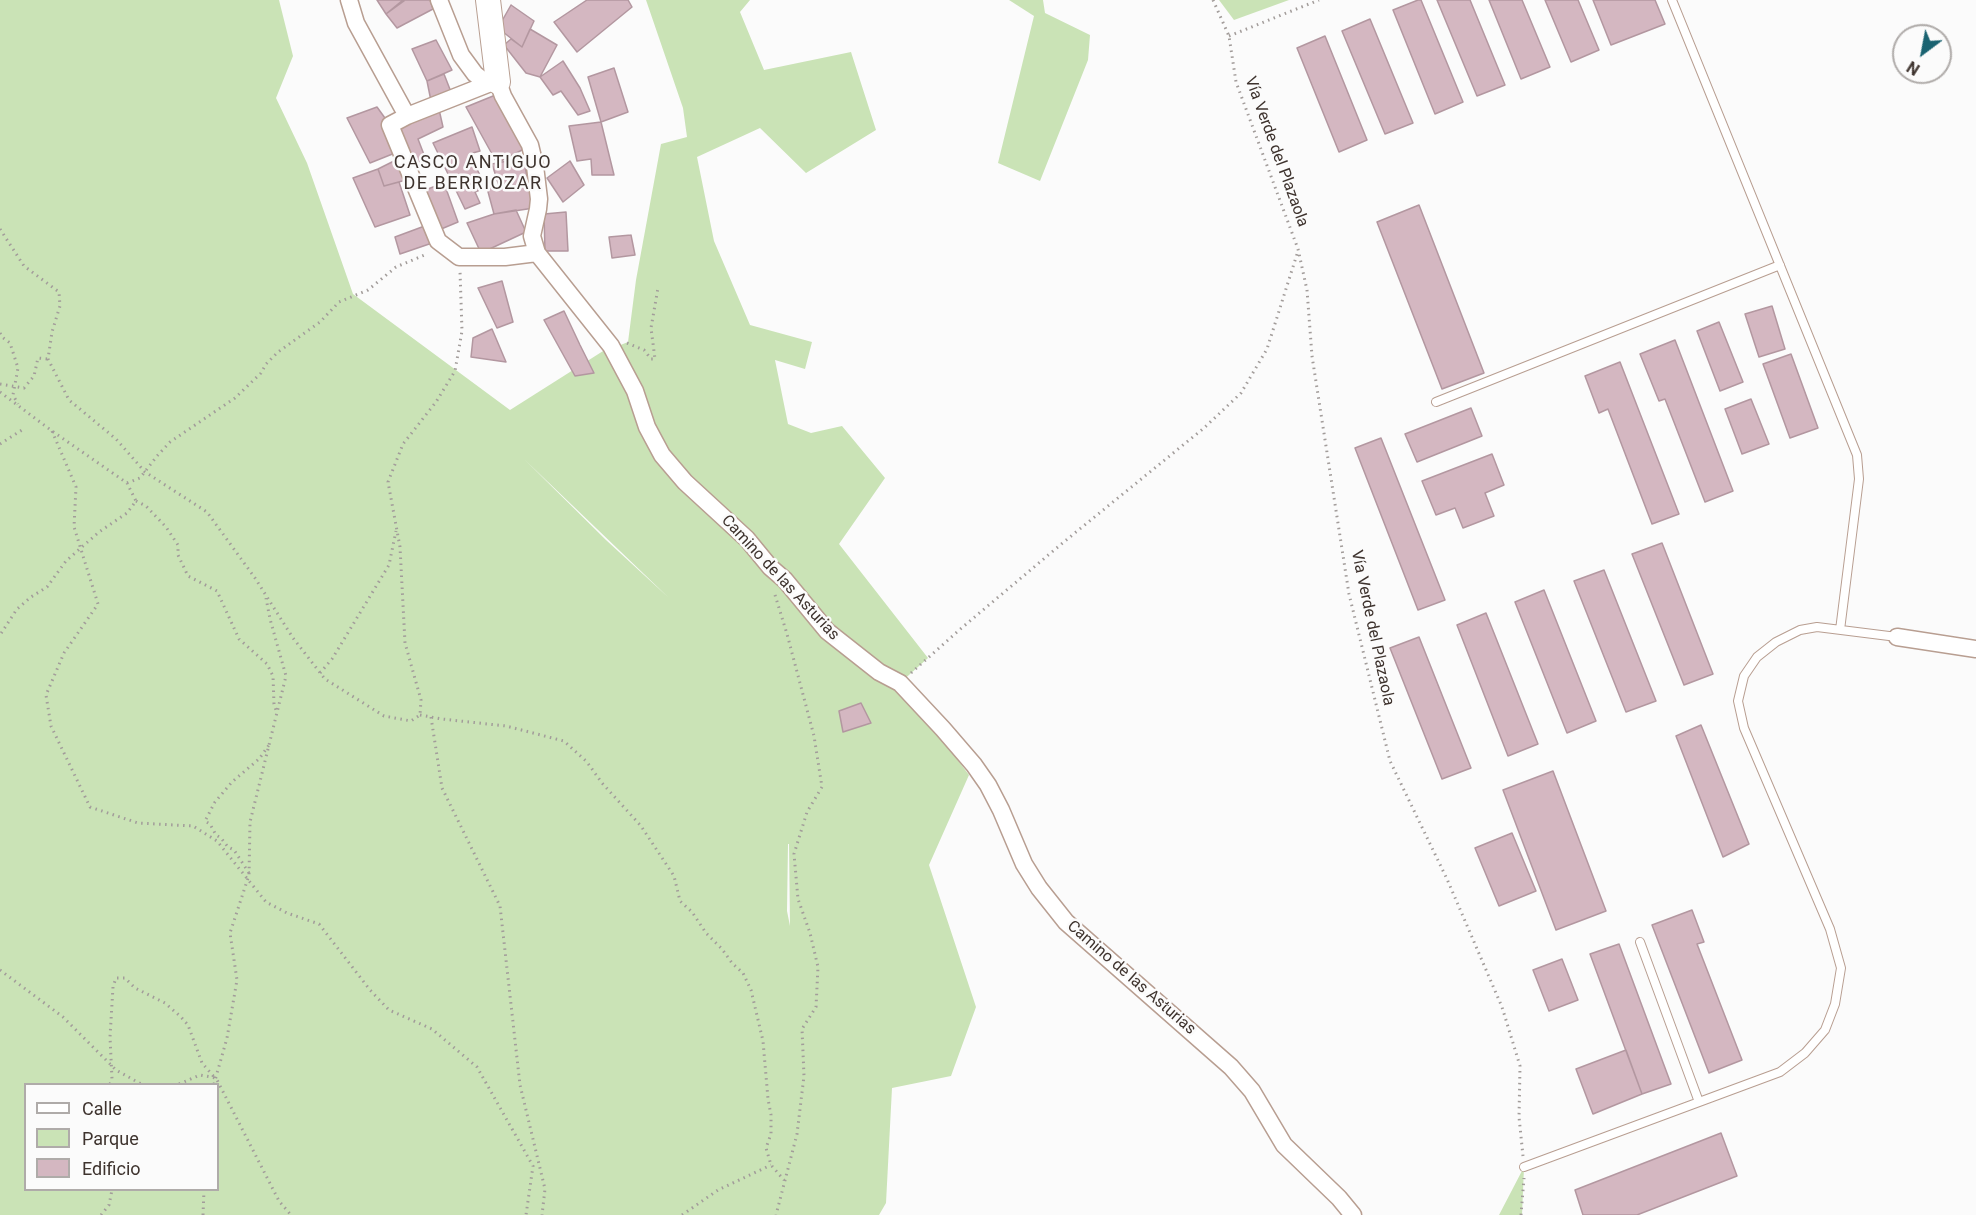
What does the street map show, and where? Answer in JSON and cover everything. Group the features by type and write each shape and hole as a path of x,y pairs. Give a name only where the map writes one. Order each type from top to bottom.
{"street":[{"path":"349,0 356,23 407,116"},
{"path":"439,0 461,55 475,74 493,83 503,96 530,145 539,199 532,236 537,253 505,257 459,257 438,241 390,125 407,116 493,83"},
{"path":"488,0 493,83"},
{"name":"Camino de las Asturias","path":"537,253 610,346 634,392 647,427 663,454 686,482 747,539 770,567 802,599 816,620 827,631 879,672 900,683 974,765 988,785 1024,864 1039,888 1066,922 1231,1067 1252,1091 1284,1145 1339,1198 1353,1215"},
{"path":"1897,637 1976,649"}],"lane":[{"path":"1672,0 1857,455 1859,479 1840,630"},
{"path":"1436,402 1780,266"},
{"path":"1524,1167 1780,1072 1805,1053 1825,1030 1835,1004 1841,968 1830,929 1744,728 1738,701 1744,676 1757,657 1776,642 1800,630 1817,627 1897,637"},
{"path":"1640,942 1700,1102"}],"path":[{"name":"Vía Verde del Plazaola","path":"1213,0 1229,36 1236,82 1298,249 1307,290 1312,356 1349,594 1390,761 1447,879 1502,1007 1520,1066 1519,1117 1524,1167 1521,1215"},
{"path":"1229,36 1319,0"},
{"path":"0,229 24,266 59,292 60,306 52,332 48,359 69,399 116,439 145,472 207,512 266,596 292,638 325,679 384,716 411,721 420,715 506,726 564,741 586,762 641,826 674,876 680,901 692,912 705,933 743,973 750,990 763,1041 771,1115 771,1134 766,1148 771,1165 784,1180"},
{"path":"127,483 140,478 170,442 235,398 261,374 266,364 278,352 320,322 339,302 368,290 396,267 429,254 438,241"},
{"path":"900,683 958,631 1133,484 1204,428 1240,393 1267,349 1298,249"},
{"path":"420,715 421,700 405,642 400,547 388,482 403,444 436,402 455,371 462,331 459,257"},
{"path":"610,346 628,343 644,350 651,359 655,359 651,328 658,288"},
{"path":"0,333 10,343 18,368 13,395 18,406"},
{"path":"0,384 24,387 34,376 39,358 48,359"},
{"path":"0,392 127,483 136,501 146,506 166,527 178,545 178,555 188,576 217,591 240,639 267,664 273,676 274,704 277,713"},
{"path":"0,444 22,430"},
{"path":"52,431 76,486 74,527 98,604 64,653 46,695 51,726 90,807 138,824 193,826 217,841 249,877"},
{"path":"0,635 17,609 47,587 66,561 99,532 127,513 136,501"},
{"path":"320,673 332,659 389,565 396,529"},
{"path":"773,589 814,736 822,787 807,812 794,854 798,899 810,933 818,968 816,1007 802,1029 804,1076 797,1134 776,1215"},
{"path":"214,1083 227,1038 237,980 230,933 249,877 250,822 286,676 266,596"},
{"path":"431,717 442,788 500,906 520,1085 545,1189 542,1215"},
{"path":"270,744 259,759 232,782 215,802 205,821 210,824 216,835 234,850 266,902 319,924 370,990 389,1010 432,1029 477,1067 533,1166 526,1215"},
{"path":"0,970 63,1017 111,1065 139,1083"},
{"path":"110,1083 113,987 116,978 125,978 135,988 165,1003 188,1024 202,1062 219,1083"},
{"path":"181,1083 200,1075 216,1078"},
{"path":"219,1084 279,1201 291,1215"},
{"path":"682,1215 718,1190 771,1165"},
{"path":"101,1215 109,1205 112,1191"},
{"path":"203,1215 204,1191"}],"green space":[{"path":"0,0 279,0 293,56 276,98 307,163 353,294 510,410 611,346 613,348 628,342 636,280 661,144 687,137 683,108 646,0 750,0 740,12 764,70 851,52 876,130 806,173 760,128 697,157 714,241 750,325 812,342 805,369 775,360 788,424 811,433 842,426 885,478 839,544 928,658 900,683 969,775 929,865 976,1007 951,1076 892,1088 886,1203 879,1215 0,1215","holes":["524,459 669,598 606,540","789,844 790,926 787,911"]},
{"path":"1009,0 1043,0 1045,13 1090,35 1088,60 1040,181 998,163 1034,16"},
{"path":"1219,0 1289,0 1234,20"},
{"path":"1524,1167 1522,1215 1499,1215"}],"building":[{"path":"377,0 403,0 404,1 386,14"},
{"path":"403,0 430,0 433,9 397,28 386,14"},
{"path":"587,0 628,0 632,7 577,52 554,22"},
{"path":"1421,0 1463,102 1435,114 1393,10"},
{"path":"1437,0 1470,0 1505,85 1477,96"},
{"path":"1489,0 1522,0 1550,67 1521,79"},
{"path":"1545,0 1578,0 1599,50 1571,62"},
{"path":"1593,0 1655,0 1665,24 1611,45"},
{"path":"511,5 534,21 522,47 498,28"},
{"path":"1370,19 1413,123 1385,134 1342,31"},
{"path":"530,29 557,45 540,77 526,73 504,45 511,39 522,47"},
{"path":"1325,36 1367,140 1339,152 1297,48"},
{"path":"436,40 452,70 427,81 412,49"},
{"path":"563,61 580,88 590,111 578,115 561,91 553,95 540,77"},
{"path":"614,68 628,112 601,122 588,77"},
{"path":"444,74 451,92 431,101 427,81"},
{"path":"498,94 524,149 497,163 466,107"},
{"path":"438,105 443,127 418,139 428,165 408,170 390,125"},
{"path":"377,107 390,125 400,151 370,163 347,118"},
{"path":"601,122 614,175 592,175 591,159 577,161 569,126"},
{"path":"472,127 480,151 469,154 481,177 482,189 475,192 480,203 465,209 433,143"},
{"path":"523,158 534,208 494,214 487,188 499,186 492,164"},
{"path":"396,160 406,180 384,186 378,169"},
{"path":"570,161 584,185 563,202 547,178"},
{"path":"378,169 384,186 399,182 410,215 375,227 353,178"},
{"path":"444,183 458,222 434,232 417,193"},
{"path":"1419,205 1484,373 1442,389 1377,222"},
{"path":"516,210 526,232 481,253 467,223"},
{"path":"566,212 568,251 545,251 544,214"},
{"path":"430,224 438,241 400,254 395,237"},
{"path":"631,235 635,255 612,258 609,237"},
{"path":"502,281 513,322 497,328 478,288"},
{"path":"1772,306 1785,349 1759,357 1745,314"},
{"path":"564,311 594,373 575,376 544,320"},
{"path":"1719,322 1743,382 1720,391 1697,331"},
{"path":"492,329 506,362 471,357 473,338"},
{"path":"1675,340 1733,491 1705,502 1665,399 1659,401 1640,354"},
{"path":"1791,354 1818,428 1790,438 1763,364"},
{"path":"1620,362 1679,514 1652,524 1608,409 1599,413 1585,376"},
{"path":"1751,399 1769,444 1742,454 1725,409"},
{"path":"1471,408 1482,436 1417,462 1405,434"},
{"path":"1381,438 1445,600 1418,610 1355,448"},
{"path":"1492,454 1504,485 1485,493 1494,516 1463,528 1455,508 1436,515 1422,481"},
{"path":"1662,543 1713,674 1684,685 1632,554"},
{"path":"1604,570 1656,701 1626,712 1574,581"},
{"path":"1544,590 1596,721 1567,733 1515,602"},
{"path":"1486,613 1538,744 1508,756 1457,625"},
{"path":"1419,637 1471,768 1442,779 1390,648"},
{"path":"861,703 871,723 843,732 839,711"},
{"path":"1701,725 1749,844 1723,857 1676,736"},
{"path":"1553,771 1606,911 1556,930 1503,790"},
{"path":"1512,833 1536,891 1499,906 1475,848"},
{"path":"1692,910 1704,942 1697,944 1742,1060 1709,1073 1652,925"},
{"path":"1619,944 1671,1084 1642,1094 1590,954"},
{"path":"1562,959 1578,1000 1549,1011 1533,970"},
{"path":"1626,1050 1642,1094 1593,1114 1576,1069"},
{"path":"1721,1133 1737,1176 1637,1215 1583,1215 1575,1190"}],"district":[{"name":"CASCO ANTIGUO DE BERRIOZAR","path":"473,174"}]}
